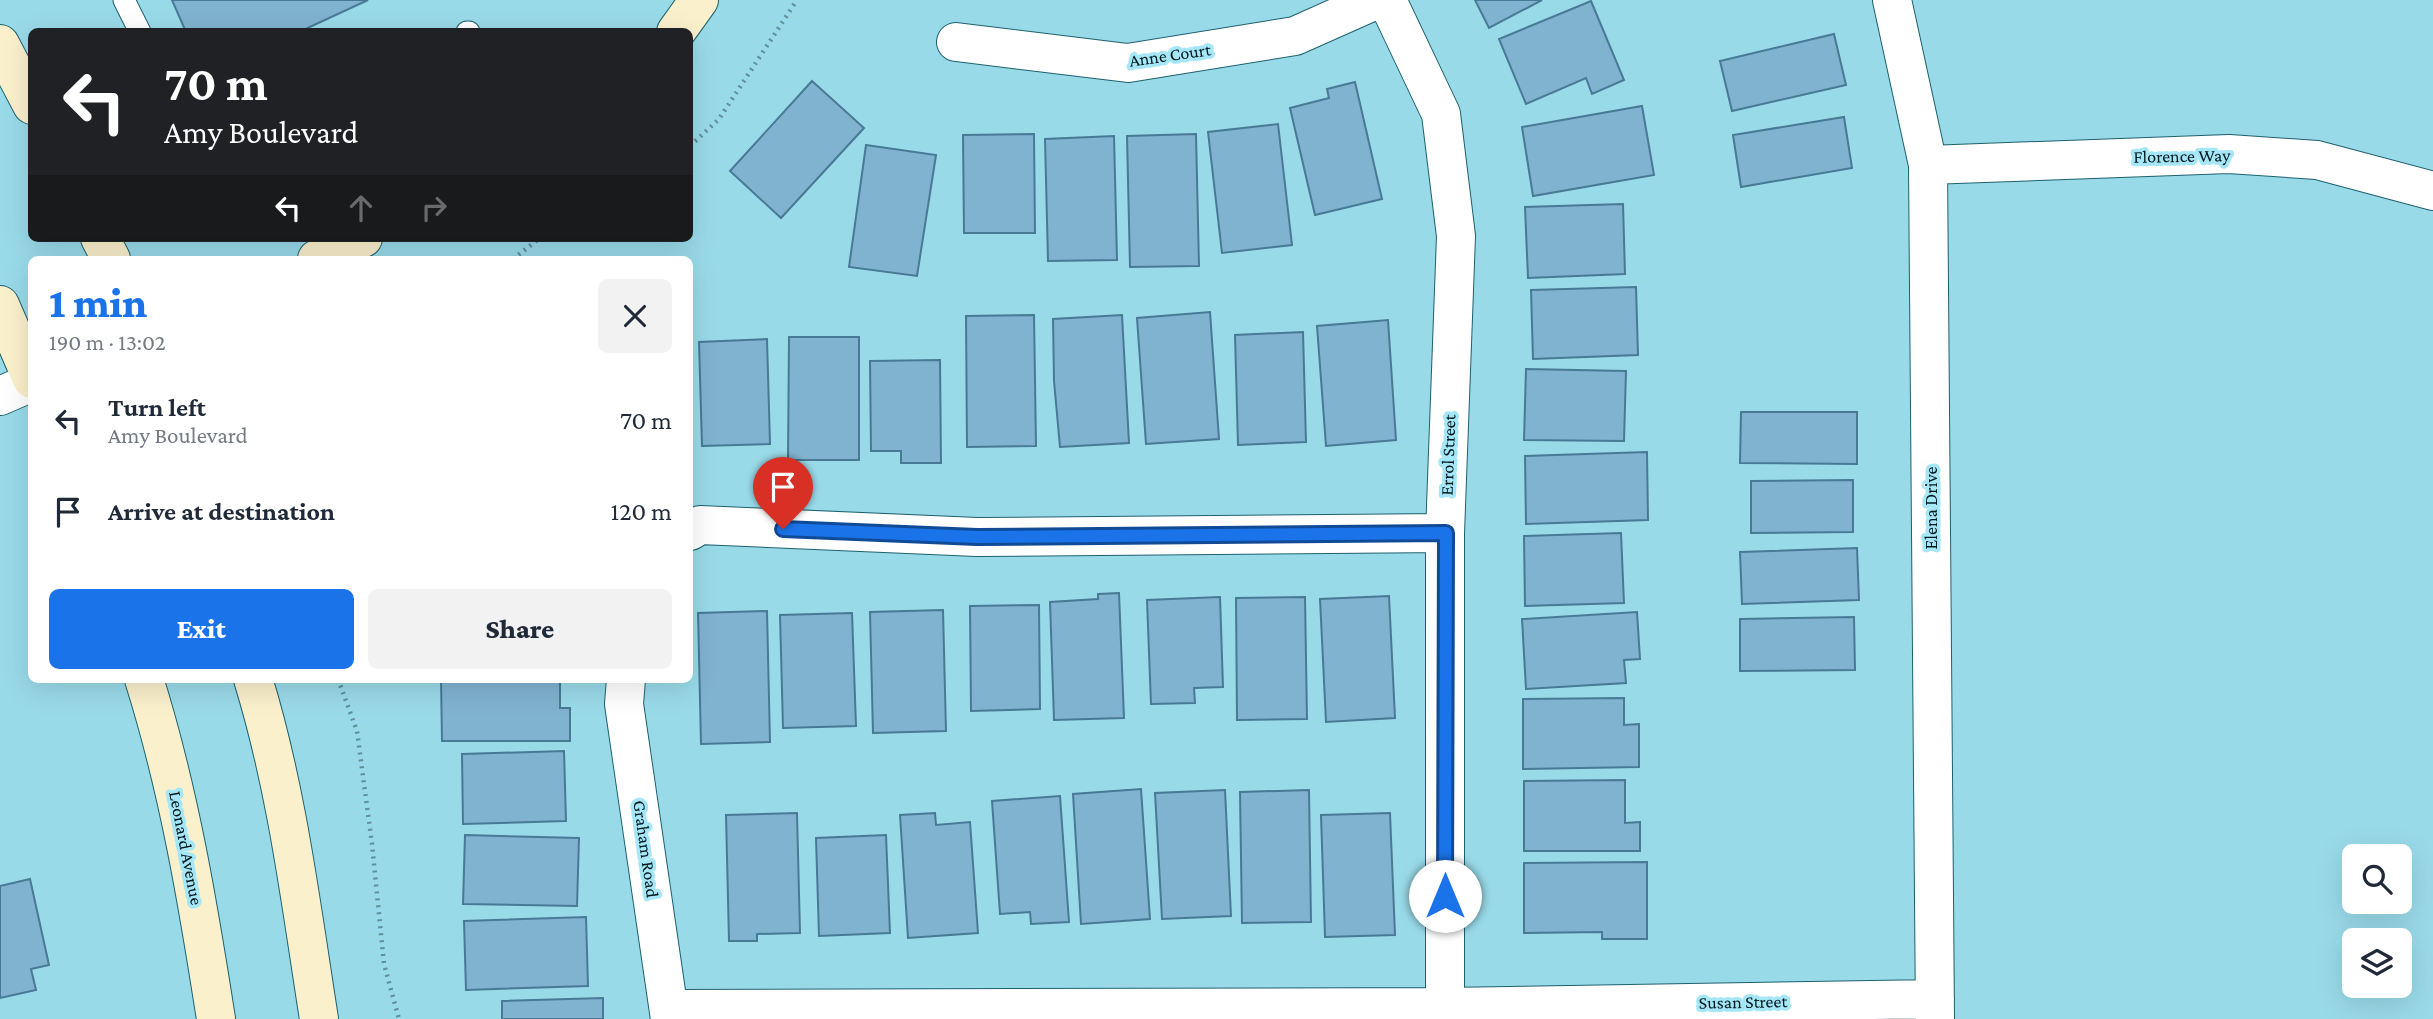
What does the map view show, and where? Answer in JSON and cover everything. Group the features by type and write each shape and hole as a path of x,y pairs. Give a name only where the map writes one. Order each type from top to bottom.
{"street":[{"path":"679,28 699,0"},
{"name":"Anne Court","path":"956,42 1128,63 1295,36 1376,0"},
{"name":"Errol Street","path":"1387,0 1441,114 1456,236 1446,533 1445,1007"},
{"name":"Elena Drive","path":"1892,0 1928,165 1935,1009"},
{"path":"0,44 28,97"},
{"name":"Florence Way","path":"1928,165 2229,154 2317,160 2433,191"},
{"path":"324,256 354,242"},
{"path":"0,305 28,372"},
{"path":"0,396 28,383"},
{"path":"693,529 700,525 977,537 1446,533"},
{"name":"Leonard Avenue","path":"145,683 163,738 193,871 216,1019"},
{"path":"254,683 264,714 292,852 319,1019"},
{"name":"Graham Road","path":"626,683 624,704 670,1014"},
{"name":"Susan Street","path":"670,1014 1445,1007 1935,1009"}],"lane":[{"path":"124,0 138,28"}],"path":[{"path":"693,143 719,119 797,0"},
{"path":"517,256 535,242"},
{"path":"339,683 356,731 372,844 384,964 399,1019"}],"building":[{"path":"172,0 368,0 308,28 184,28"},
{"path":"1475,0 1542,0 1489,28"},
{"path":"1591,1 1624,80 1592,94 1586,78 1526,104 1499,39"},
{"path":"1834,34 1846,85 1732,111 1720,61"},
{"path":"812,81 864,128 781,218 730,171"},
{"path":"1355,82 1382,199 1315,215 1290,108 1329,98 1327,89"},
{"path":"1642,106 1654,175 1533,196 1522,127"},
{"path":"1844,117 1852,168 1741,187 1733,135"},
{"path":"1278,124 1292,245 1222,253 1208,132"},
{"path":"1034,134 1035,233 964,233 963,135"},
{"path":"1196,134 1199,266 1130,267 1127,136"},
{"path":"1114,136 1117,260 1048,261 1045,139"},
{"path":"866,145 936,155 917,276 849,267"},
{"path":"1623,204 1625,274 1528,278 1525,207"},
{"path":"1636,287 1638,355 1533,359 1531,290"},
{"path":"1210,312 1219,439 1146,444 1137,318"},
{"path":"1034,315 1036,446 967,447 966,316"},
{"path":"1122,315 1129,443 1060,447 1054,381 1053,319"},
{"path":"1388,320 1396,440 1326,446 1317,326"},
{"path":"1303,332 1306,442 1238,445 1235,335"},
{"path":"789,337 859,337 859,460 788,460"},
{"path":"767,339 770,444 702,446 699,342"},
{"path":"940,360 941,463 901,463 901,451 871,451 870,361"},
{"path":"1526,369 1626,371 1624,441 1524,440"},
{"path":"1741,412 1857,412 1857,464 1740,463"},
{"path":"1647,452 1648,520 1526,524 1525,456"},
{"path":"1853,480 1853,532 1751,533 1751,481"},
{"path":"1621,533 1624,603 1525,606 1524,536"},
{"path":"1857,548 1859,600 1742,604 1740,552"},
{"path":"1119,593 1124,718 1054,720 1050,602 1098,599 1098,594"},
{"path":"1389,596 1395,718 1326,722 1320,599"},
{"path":"1220,597 1223,687 1194,688 1195,703 1151,704 1147,600"},
{"path":"1305,597 1307,719 1237,720 1236,598"},
{"path":"1039,605 1040,709 971,711 970,606"},
{"path":"943,610 946,731 873,733 870,612"},
{"path":"767,611 770,742 701,744 698,613"},
{"path":"1637,612 1640,659 1624,660 1626,683 1526,689 1522,619"},
{"path":"852,613 856,726 783,728 780,615"},
{"path":"1854,617 1855,670 1740,671 1740,619"},
{"path":"441,683 560,683 560,708 570,708 570,741 442,741"},
{"path":"1624,698 1624,725 1639,724 1639,767 1523,769 1523,699"},
{"path":"564,751 566,821 463,824 462,754"},
{"path":"1625,780 1625,823 1640,822 1640,851 1524,851 1524,781"},
{"path":"1141,789 1150,919 1081,924 1073,794"},
{"path":"1225,790 1231,916 1162,919 1155,793"},
{"path":"1309,790 1311,922 1242,923 1240,792"},
{"path":"1060,796 1069,922 1031,924 1030,912 1000,914 992,801"},
{"path":"797,813 800,933 757,934 757,941 729,941 726,815"},
{"path":"935,813 936,825 970,822 978,933 908,938 900,815"},
{"path":"1390,813 1395,935 1325,937 1321,815"},
{"path":"465,835 579,838 577,906 463,904"},
{"path":"886,835 890,933 819,936 816,838"},
{"path":"1647,862 1647,939 1602,939 1602,932 1524,933 1524,863"},
{"path":"30,879 49,965 31,969 36,990 0,998 0,886"},
{"path":"586,917 588,986 466,990 464,921"},
{"path":"603,998 603,1019 502,1019 502,1001"}],"route":[{"path":"783,529 977,537 1446,533 1445,896"}]}
